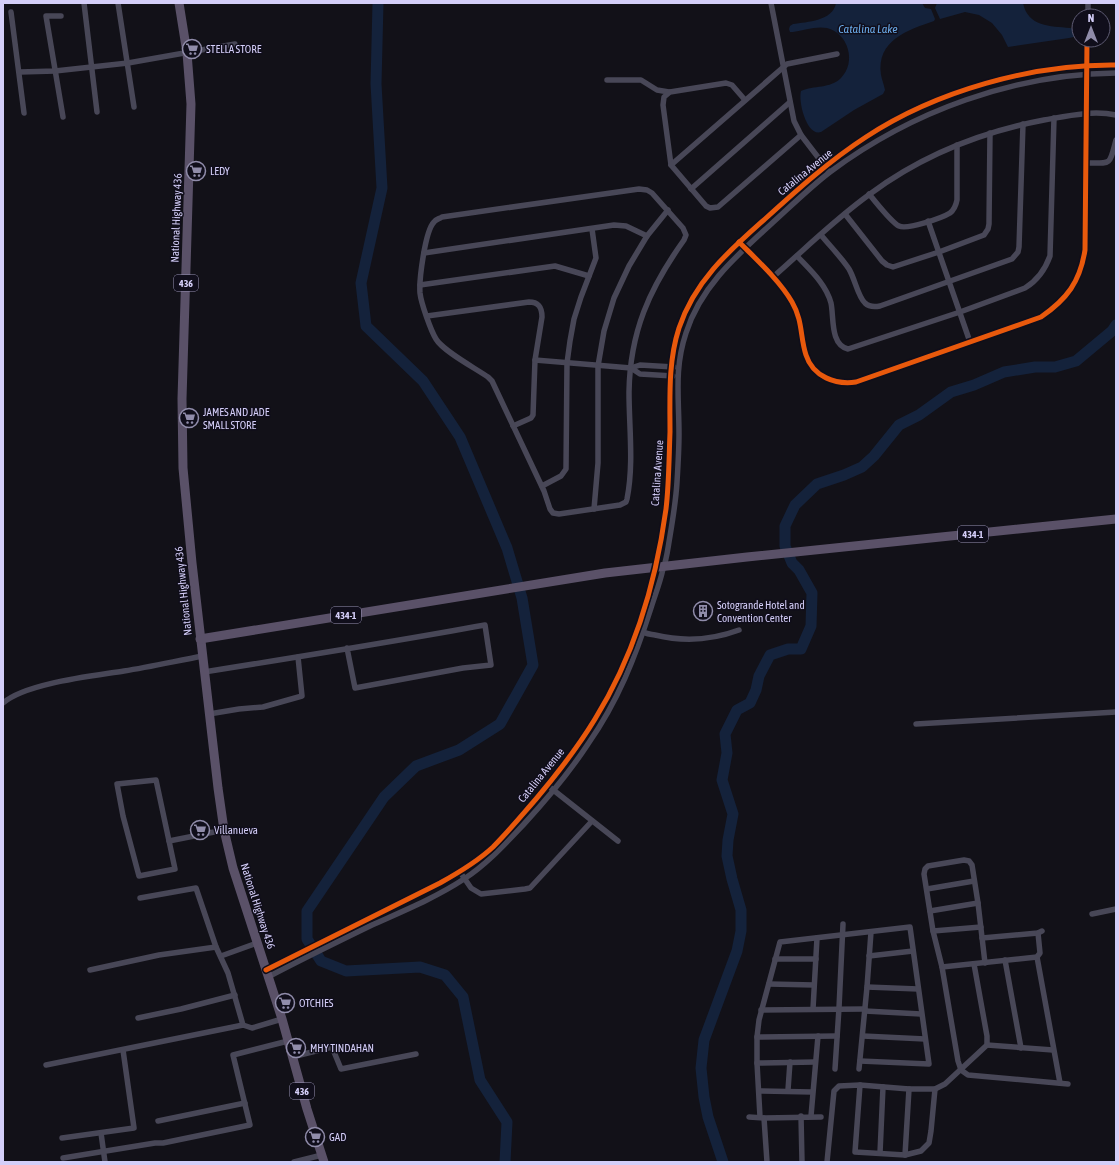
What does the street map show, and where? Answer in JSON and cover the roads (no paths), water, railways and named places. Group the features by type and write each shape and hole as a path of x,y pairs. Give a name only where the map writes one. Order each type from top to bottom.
{"main road":[{"name":"National Highway 436","path":"179,3 187,53 191,104 182,399 183,468 191,556 209,714 224,830 237,882 282,1019 306,1109 323,1159"},
{"name":"434-1","path":"200,639 606,573 830,548 1116,519"}],"street":[{"path":"84,3 97,112"},
{"path":"118,3 134,107"},
{"path":"771,3 794,121 801,134 830,172"},
{"path":"11,12 20,72 24,113"},
{"path":"61,16 46,16 63,117"},
{"path":"20,72 55,71 128,63 235,44"},
{"path":"739,242 773,277 786,293 796,311 806,356 816,371 822,376 833,381 848,383 856,382 1041,317 1061,301 1072,287 1082,268 1084,250 1088,48"},
{"path":"671,165 783,67 792,62 837,54"},
{"name":"Catalina Avenue","path":"267,974 287,967 333,940 460,872 491,848 547,785 581,741 597,716 618,675 638,626 655,567 666,507 670,434 670,367 673,349 686,309 719,260 825,167 866,137 900,118 931,103 1001,79 1029,73 1087,65 1116,65"},
{"name":"Catalina Avenue","path":"267,974 284,961 422,901 465,879 496,854 554,790 588,745 615,699 629,671 665,566 677,487 679,433 678,368 686,330 703,296 721,272 745,248 830,172 872,144 904,126 963,101 1032,81 1087,74 1116,73"},
{"path":"607,80 641,80 657,90 670,92 726,83 732,85 745,100"},
{"path":"670,92 664,96 663,105 671,165 706,206 710,208 718,207 801,134"},
{"path":"691,189 790,102"},
{"path":"773,277 844,214 869,194 894,177 935,154 990,133 1023,124 1087,113 1116,115"},
{"path":"797,256 825,289 831,304 836,339 844,348 856,347 960,312 1025,288 1041,274 1048,263 1051,244 1054,118"},
{"path":"821,235 848,268 866,305 871,306 880,306 1012,259 1018,252 1023,124"},
{"path":"844,214 887,266 893,267 984,235 988,229 990,133"},
{"path":"1086,163 1105,163 1109,161 1111,159 1116,140"},
{"path":"869,194 898,226 906,228 950,213 955,208 957,200 957,145"},
{"path":"639,189 650,191 683,228 686,235 685,238 660,276 644,309 635,339 629,392 630,461 626,502 620,505 594,509 559,514 553,513 550,509 542,486 492,381 441,346 433,334 420,294 421,269 424,253 430,226 434,220 639,189"},
{"path":"594,509 598,463 598,366 604,331 614,298 629,266 647,236 668,210"},
{"path":"928,221 970,342"},
{"path":"424,253 592,228 621,226 647,236"},
{"path":"542,486 561,476 566,469 567,363 574,319 596,258 592,228"},
{"path":"420,285 555,266 589,276"},
{"path":"427,316 529,302 535,302 539,305 542,312 535,360 533,415 531,418 513,426"},
{"path":"535,360 631,368 640,366 678,368"},
{"path":"631,368 640,374 678,376"},
{"path":"204,672 347,648 397,641 485,625 491,665 463,668 355,688 347,648"},
{"path":"638,626 643,632 675,638 696,639 726,635 740,630"},
{"path":"3,704 7,700 28,690 48,685 203,656"},
{"path":"209,714 239,708 263,708 302,696 298,657"},
{"path":"916,724 1116,712"},
{"path":"156,780 169,841 175,869 139,876 123,816 117,784 156,780"},
{"path":"547,785 618,841"},
{"path":"460,872 471,888 481,894 530,888 592,822"},
{"path":"169,841 224,830"},
{"path":"985,963 972,864 969,861 964,860 928,866 925,869 924,874 933,931 942,967 958,1061 961,1070 968,1075 1068,1084"},
{"path":"927,889 974,881"},
{"path":"140,898 196,888 216,947 221,956 235,995 244,1025"},
{"path":"930,911 978,903"},
{"path":"1092,914 1116,910"},
{"path":"835,1069 843,924"},
{"path":"767,1162 759,1091 757,1037 761,1010 780,942 910,927 929,1064 860,1061"},
{"path":"933,931 981,927"},
{"path":"859,1069 871,932"},
{"path":"982,938 1040,932 1040,953 1037,957 1060,1083"},
{"path":"813,1009 817,938"},
{"path":"221,956 257,943"},
{"path":"90,970 159,955 216,947"},
{"path":"869,956 913,951"},
{"path":"942,967 1037,957"},
{"path":"775,959 816,959"},
{"path":"1005,960 1021,1048"},
{"path":"827,1162 834,1091 839,1086 860,1085 909,1089 935,1089 945,1084 987,1045 987,1036 974,964"},
{"path":"768,984 814,985"},
{"path":"867,987 918,989"},
{"path":"138,1018 235,995"},
{"path":"761,1010 839,1008 921,1014"},
{"path":"46,1065 244,1025 252,1028 282,1019"},
{"path":"810,1116 818,1036"},
{"path":"757,1037 837,1036"},
{"path":"863,1036 925,1039"},
{"path":"63,1158 163,1143 250,1125 234,1055 288,1041"},
{"path":"987,1045 1053,1050"},
{"path":"292,1057 332,1047 341,1069 416,1054"},
{"path":"62,1138 134,1128 123,1050"},
{"path":"788,1090 790,1062"},
{"path":"757,1063 816,1062"},
{"path":"860,1085 855,1152 905,1155 921,1151 928,1142 931,1131 935,1089"},
{"path":"880,1153 883,1087"},
{"path":"905,1155 909,1089"},
{"path":"759,1091 788,1090 812,1092"},
{"path":"158,1122 245,1103"},
{"path":"801,1116 802,1162"},
{"path":"749,1117 821,1117"},
{"path":"101,1133 105,1162"},
{"path":"294,1162 323,1159"}],"water":[{"name":"Catalina Lake","path":"836,3 922,3 925,8 931,9 935,19 934,21 904,33 889,45 884,53 881,63 881,75 885,90 883,94 854,110 821,132 816,132 808,124 802,110 800,96 801,91 832,84 841,78 849,64 848,49 840,36 827,28 814,28 793,32 790,32 789,29 793,24 819,20 825,17 834,9"},
{"path":"937,3 1023,3 1030,17 1035,21 1048,26 1071,28 1071,38 1008,47 1002,35 992,23 979,15 965,12 940,19 935,8"}],"waterway":[{"path":"378,3 376,84 382,188 361,283 366,326 423,381 460,437 507,548 522,598 533,665 500,724 459,750 416,766 384,797 307,911 307,939 321,961 346,971 420,967 445,975 463,997 480,1080 507,1122 505,1162"},
{"path":"723,1162 708,1117 701,1068 704,1040 737,951 741,931 741,910 727,856 728,840 733,814 722,780 727,753 725,734 737,710 750,703 756,690 759,676 770,655 788,649 801,649 811,626 812,593 799,570 792,563 785,546 785,526 795,505 817,484 862,467 874,456 899,425 919,415 951,392 974,385 1004,372 1035,367 1055,367 1076,361 1112,331 1116,325"}],"place":[{"name":"STELLA STORE","path":"192,49"},
{"name":"LEDY","path":"196,171"},
{"name":"JAMES AND JADE SMALL STORE","path":"189,418"},
{"name":"Sotogrande Hotel and Convention Center","path":"703,611"},
{"name":"Villanueva","path":"200,830"},
{"name":"OTCHIES","path":"285,1003"},
{"name":"MHY TINDAHAN","path":"296,1048"},
{"name":"GAD","path":"315,1137"}]}
